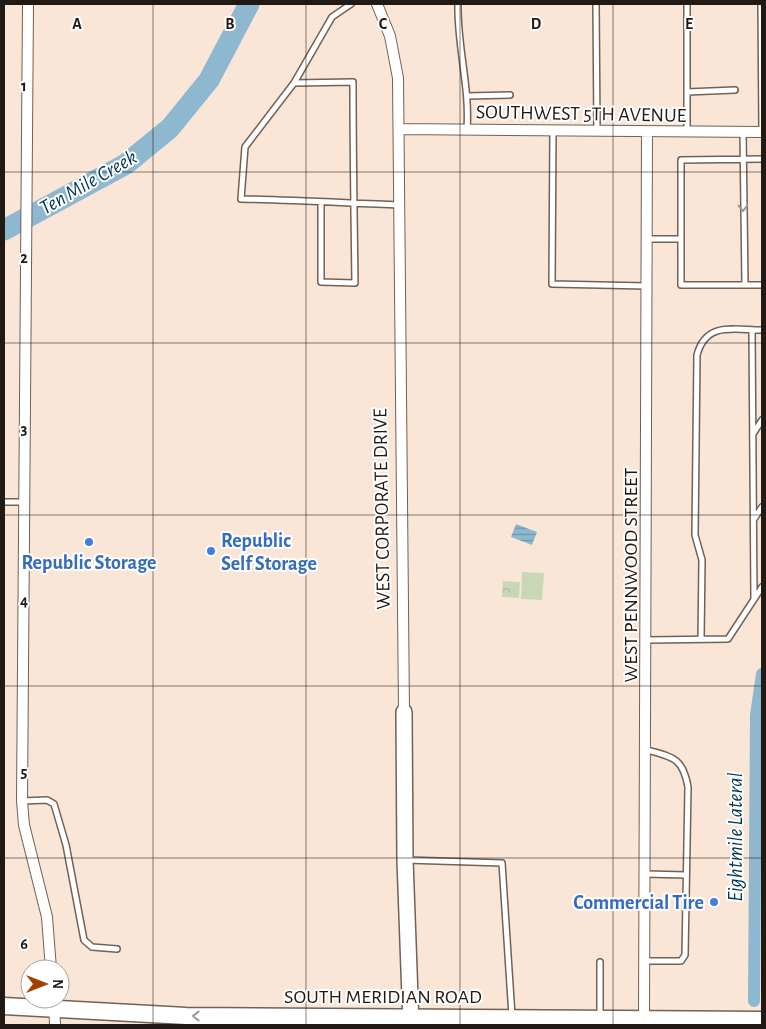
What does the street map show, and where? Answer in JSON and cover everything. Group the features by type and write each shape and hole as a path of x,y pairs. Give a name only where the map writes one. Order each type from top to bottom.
{"main road":[{"name":"SOUTH MERIDIAN ROAD","path":"4,1006 20,1005"},
{"name":"SOUTH MERIDIAN ROAD","path":"70,1005 186,1016 341,1021 513,1022 600,1019 644,1022 762,1020"},
{"path":"4,1018 36,1009"}],"street":[{"path":"28,4 22,801 24,825 46,917 50,959"},
{"name":"WEST CORPORATE DRIVE","path":"377,4 385,20 396,57 399,129 405,860 411,1021"},
{"name":"SOUTHWEST 5TH AVENUE","path":"399,129 762,132"},
{"name":"WEST PENNWOOD STREET","path":"644,1022 647,750 647,132"},
{"path":"54,1009 55,1025"}],"lane":[{"path":"351,4 332,17 294,83 245,146 241,199 399,205"},
{"path":"458,4 458,27 467,96 467,130"},
{"path":"596,4 597,131"},
{"path":"687,4 687,132"},
{"path":"761,4 762,132"},
{"path":"294,83 353,82 356,283 321,282 321,202"},
{"path":"687,92 735,90"},
{"path":"467,96 510,95"},
{"path":"553,130 552,284 647,286"},
{"path":"742,132 744,285"},
{"path":"762,159 681,160 681,285 762,285"},
{"path":"647,239 681,239"},
{"path":"701,639 702,560 695,535 697,356 700,344 708,335 719,329 762,330"},
{"path":"752,330 754,599"},
{"path":"753,434 762,420"},
{"path":"4,502 24,502"},
{"path":"754,521 762,507"},
{"path":"647,640 728,639 762,587"},
{"path":"645,961 680,961 684,959 688,787 686,775 677,761 669,756 647,750"},
{"path":"22,801 47,800 54,804 66,844 84,940 92,947 117,949"},
{"path":"405,860 502,863 513,1022"},
{"path":"646,874 686,875"},
{"path":"600,962 600,1019"}],"green space":[{"path":"522,572 544,573 542,600 521,599"},
{"path":"503,581 520,582 519,598 502,597"}],"water":[{"path":"516,524 537,532 532,545 511,537"}],"waterway":[{"name":"Ten Mile Creek","path":"4,230 126,164 170,128 209,80 249,4"},
{"name":"Eightmile Lateral","path":"754,1001 756,715 762,674"}],"place":[{"name":"Republic Storage","path":"89,542"},
{"name":"Republic Self Storage","path":"211,551"},
{"name":"Commercial Tire","path":"714,902"}]}
